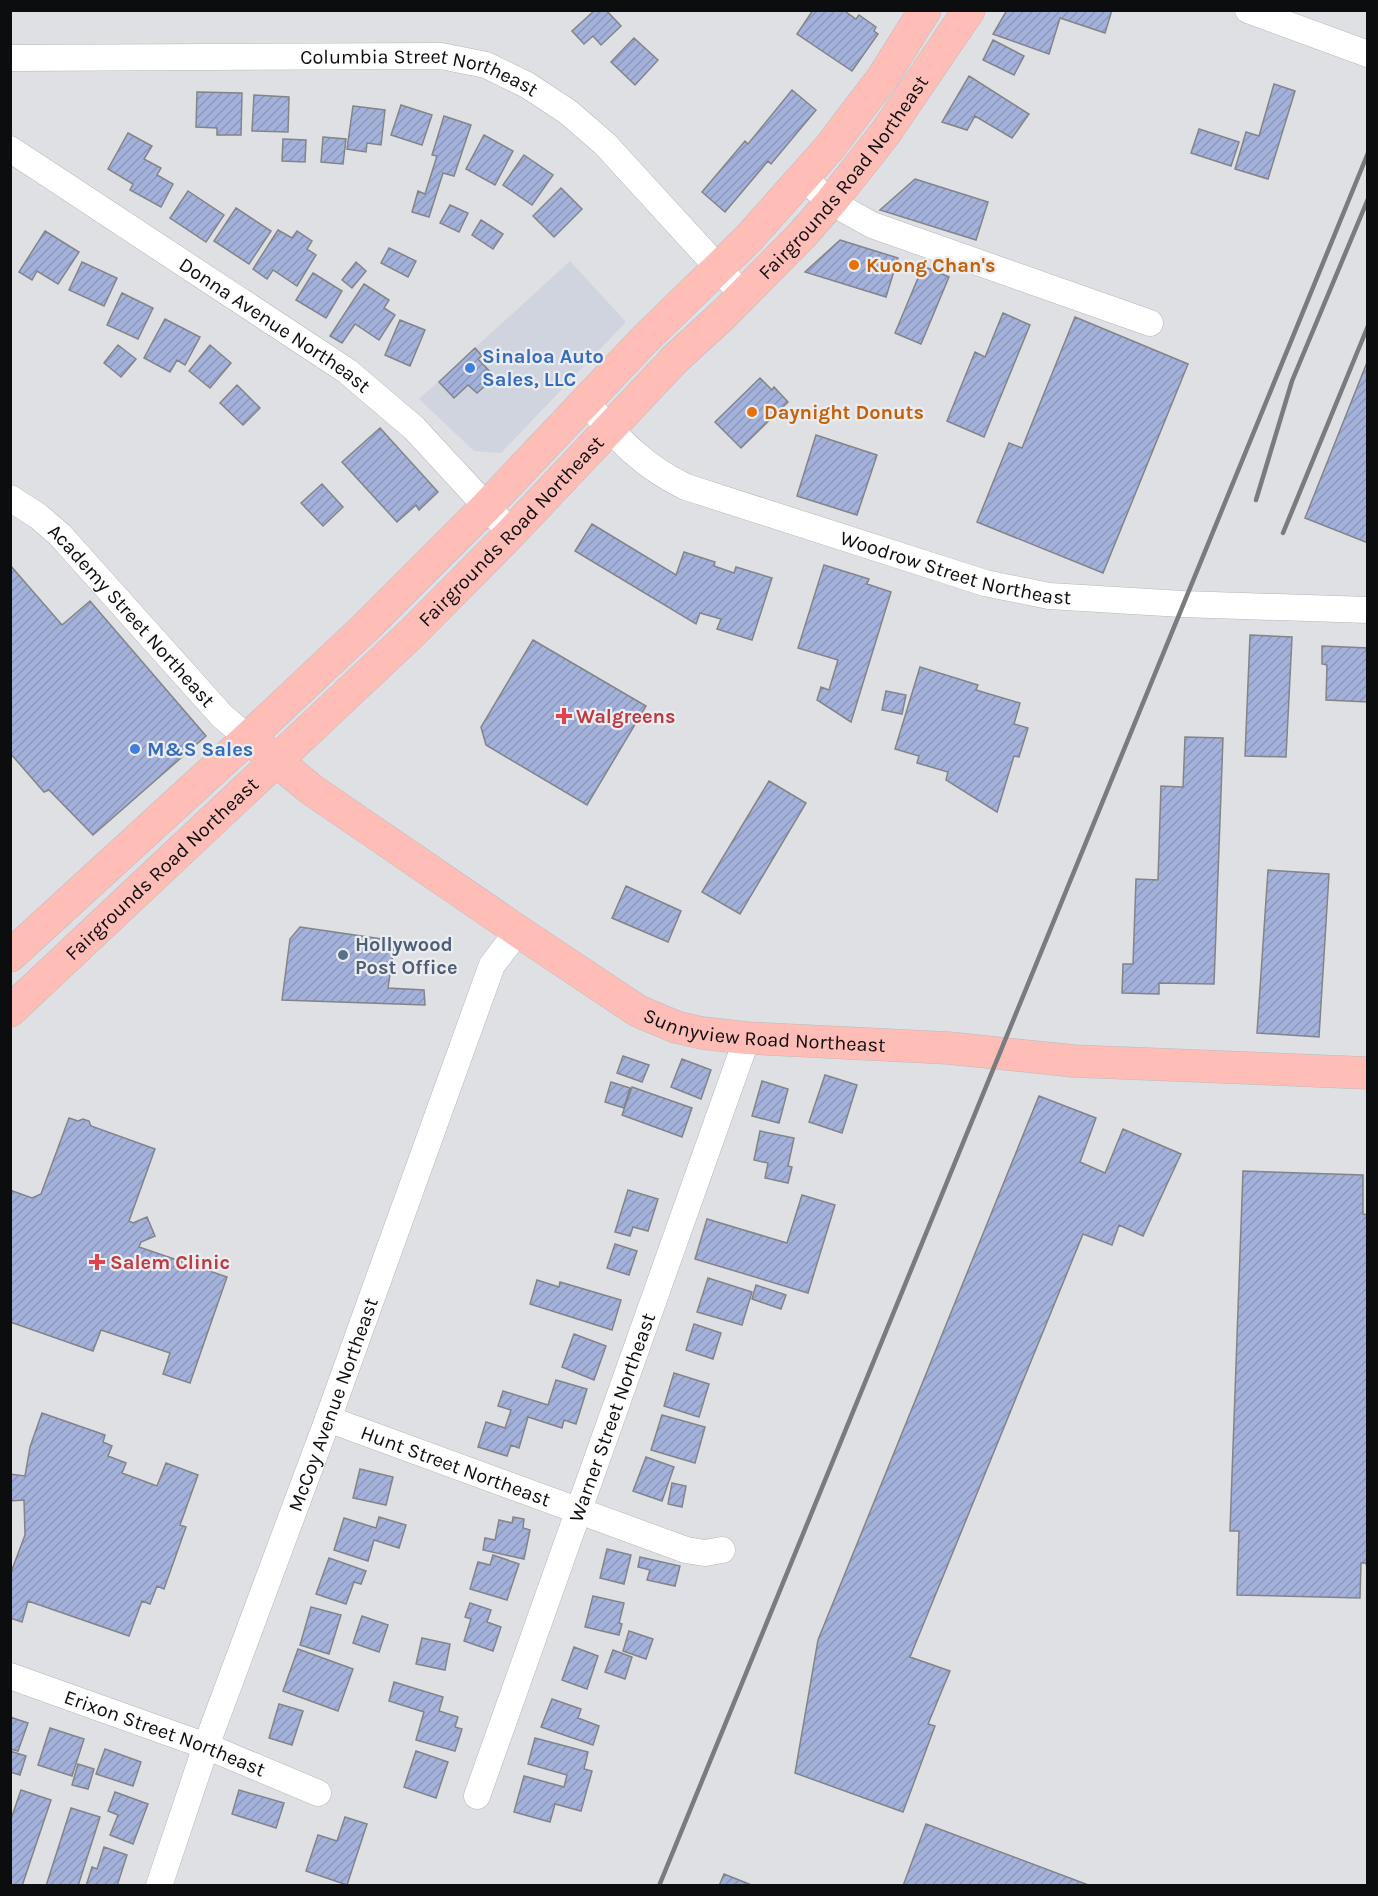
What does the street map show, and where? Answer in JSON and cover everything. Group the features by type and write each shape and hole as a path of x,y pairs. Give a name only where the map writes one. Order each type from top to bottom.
{"main road":[{"name":"Fairgrounds Road Northeast","path":"10,956 368,625 486,507 645,339 780,205 830,147 883,76 925,10"},
{"name":"Fairgrounds Road Northeast","path":"10,1011 412,633 511,533 676,358 743,295 831,202 886,132 969,10"},
{"name":"Sunnyview Road Northeast","path":"248,738 312,789 518,931 638,1011 676,1027 702,1033 747,1038 948,1048 1074,1061 1368,1073"},
{"path":"10,984 71,920 83,889"}],"street":[{"path":"1248,10 1368,54"},
{"name":"Columbia Street Northeast","path":"10,58 441,56 486,65 527,85 568,112 605,144 720,267 743,295"},
{"name":"Donna Avenue Northeast","path":"10,149 347,371 414,428 511,533"},
{"path":"803,178 831,202 872,225 1149,323"},
{"name":"Woodrow Street Northeast","path":"585,401 638,458 661,475 686,488 985,584 1049,596 1182,604 1368,610"},
{"name":"Academy Street Northeast","path":"10,498 38,516 60,535 222,716 248,738"},
{"name":"McCoy Avenue Northeast","path":"159,1886 206,1746 328,1419 492,965 518,931"},
{"name":"Warner Street Northeast","path":"477,1796 747,1038"},
{"name":"Hunt Street Northeast","path":"328,1419 686,1550 705,1553 722,1550"},
{"name":"Erixon Street Northeast","path":"10,1676 206,1746 318,1793"}],"shaded area":[{"path":"570,261 626,322 501,453 474,451 419,399"}],"building":[{"path":"595,10 606,10 621,26 601,45 593,36 584,44 572,31"},
{"path":"813,10 843,10 856,19 859,15 876,27 874,31 878,34 852,71 797,34"},
{"path":"1007,10 1112,10 1105,33 1060,18 1049,54 993,34"},
{"path":"634,38 658,60 635,85 611,62"},
{"path":"993,40 1024,56 1014,75 983,60"},
{"path":"969,76 1029,114 1012,138 975,116 967,130 942,122"},
{"path":"1274,84 1295,91 1268,179 1235,169 1246,132 1259,136"},
{"path":"792,90 816,110 771,164 768,161 725,212 702,192 745,141 748,144"},
{"path":"197,92 242,93 241,135 217,135 217,128 196,127"},
{"path":"254,95 289,97 288,132 252,131"},
{"path":"401,105 432,115 422,145 391,135"},
{"path":"353,106 385,110 381,145 367,143 366,152 347,149"},
{"path":"444,116 471,125 454,176 443,173 429,217 412,212 418,191 425,194 437,156 432,155"},
{"path":"1199,129 1239,142 1231,166 1191,153"},
{"path":"128,133 152,146 144,159 161,168 157,175 173,184 161,207 130,190 133,184 108,169"},
{"path":"484,135 513,151 495,185 466,169"},
{"path":"323,137 346,139 343,164 321,162"},
{"path":"283,139 306,140 305,162 282,161"},
{"path":"524,155 553,175 532,205 503,185"},
{"path":"915,179 988,202 976,240 880,210"},
{"path":"561,188 582,209 554,237 533,216"},
{"path":"188,191 224,215 206,242 170,218"},
{"path":"450,205 468,213 459,232 440,223"},
{"path":"236,208 271,231 249,264 214,241"},
{"path":"481,220 503,234 493,249 472,235"},
{"path":"278,230 292,238 297,231 312,241 307,249 316,255 297,286 273,270 267,279 253,269"},
{"path":"45,231 79,252 58,284 37,271 32,280 19,272"},
{"name":"Kuong Chan's","path":"840,240 898,258 886,297 805,272"},
{"path":"389,248 416,261 408,277 381,263"},
{"path":"82,262 117,278 104,306 69,290"},
{"path":"356,262 366,271 352,288 342,280"},
{"path":"923,266 949,277 921,344 895,333"},
{"path":"313,273 342,291 326,318 296,300"},
{"path":"364,284 389,300 384,308 395,315 379,340 355,324 342,343 330,336"},
{"path":"122,293 153,308 138,339 107,325"},
{"path":"1003,313 1030,325 984,437 947,421 975,352 985,357"},
{"path":"1075,317 1188,364 1103,573 977,522 1009,443 1022,448"},
{"path":"165,319 200,337 185,365 177,360 170,372 144,358"},
{"path":"400,320 425,330 410,366 385,355"},
{"path":"118,345 136,359 121,377 104,363"},
{"path":"210,345 231,363 210,388 189,371"},
{"name":"Sinaloa Auto Sales, LLC","path":"475,348 482,356 478,359 495,377 477,393 468,385 454,398 439,382"},
{"path":"1368,360 1368,543 1305,518"},
{"name":"Daynight Donuts","path":"760,378 772,390 774,387 788,402 741,448 715,422"},
{"path":"237,385 260,408 243,425 220,403"},
{"path":"380,428 438,492 419,510 416,505 397,522 342,462"},
{"path":"816,435 877,455 857,515 797,496"},
{"path":"322,484 343,507 323,526 301,503"},
{"path":"592,524 676,575 684,552 715,562 714,566 734,573 736,567 772,578 752,640 717,629 721,619 700,613 696,624 575,551"},
{"path":"10,565 62,625 90,601 206,736 93,835 49,790 44,792 10,753"},
{"path":"824,565 869,579 867,584 891,592 851,722 817,700 821,687 829,690 838,660 798,648"},
{"path":"1250,635 1292,637 1286,757 1245,756"},
{"name":"Walgreens","path":"533,640 646,706 587,805 486,745 481,727"},
{"path":"1322,646 1368,648 1368,702 1326,700 1327,665 1322,664"},
{"path":"920,667 978,685 976,690 1020,703 1014,724 1028,728 1019,757 1014,756 997,812 946,780 948,772 917,763 919,756 895,749"},
{"path":"886,691 906,695 902,714 882,710"},
{"path":"1185,737 1223,738 1214,984 1159,983 1159,994 1122,993 1123,964 1133,964 1136,879 1158,880 1161,786 1183,787"},
{"path":"769,781 806,803 740,914 702,892"},
{"path":"1268,870 1329,874 1319,1037 1257,1033"},
{"path":"626,886 681,911 668,942 612,918"},
{"path":"300,927 395,941 388,988 424,990 425,1005 282,1000 290,939"},
{"path":"623,1056 649,1065 642,1082 617,1073"},
{"path":"682,1059 711,1070 701,1099 671,1087"},
{"path":"825,1075 857,1085 842,1133 809,1122"},
{"path":"762,1081 788,1089 779,1123 752,1116"},
{"path":"611,1082 630,1088 624,1108 605,1102"},
{"path":"632,1087 692,1108 682,1137 622,1115"},
{"path":"1039,1096 1096,1118 1080,1162 1105,1173 1123,1129 1181,1154 1143,1236 1119,1225 1112,1245 1083,1234 910,1657 950,1671 928,1724 935,1726 903,1812 795,1773 818,1640"},
{"name":"Salem Clinic","path":"69,1118 89,1121 91,1126 155,1149 129,1221 133,1223 147,1217 155,1236 141,1242 139,1247 227,1277 190,1383 163,1374 170,1353 101,1330 93,1351 10,1322 10,1190 32,1198 41,1194"},
{"path":"760,1131 794,1138 788,1166 792,1167 788,1183 765,1178 768,1163 754,1160"},
{"path":"1243,1171 1363,1175 1363,1214 1368,1215 1368,1571 1366,1563 1361,1563 1360,1598 1237,1595 1239,1531 1230,1531"},
{"path":"628,1190 658,1199 648,1231 633,1227 630,1236 615,1232"},
{"path":"802,1195 835,1205 808,1293 695,1259 707,1219 787,1243"},
{"path":"615,1244 637,1251 629,1275 607,1268"},
{"path":"708,1278 752,1292 742,1325 697,1312"},
{"path":"537,1280 559,1287 560,1282 621,1300 612,1330 530,1304"},
{"path":"756,1285 786,1295 781,1309 752,1299"},
{"path":"694,1324 721,1333 713,1359 686,1350"},
{"path":"574,1334 606,1346 594,1380 562,1367"},
{"path":"674,1373 709,1384 699,1417 664,1406"},
{"path":"556,1380 587,1389 576,1424 564,1420 562,1428 528,1417 519,1448 511,1445 507,1456 478,1447 486,1422 505,1428 511,1410 498,1406 503,1391 548,1405"},
{"path":"42,1413 105,1435 103,1442 112,1446 108,1456 126,1463 122,1473 157,1486 166,1463 198,1475 180,1525 186,1527 164,1589 157,1586 150,1604 142,1601 129,1636 28,1601 22,1622 10,1618 10,1575 25,1535 24,1500 10,1501 10,1474 25,1476 30,1447"},
{"path":"662,1415 705,1427 695,1463 651,1450"},
{"path":"646,1457 674,1467 662,1501 633,1491"},
{"path":"360,1469 393,1477 386,1505 353,1498"},
{"path":"672,1483 686,1486 682,1507 668,1504"},
{"path":"379,1517 406,1525 399,1548 374,1540 368,1561 334,1550 344,1518 376,1528"},
{"path":"513,1517 524,1519 523,1528 530,1530 524,1559 483,1550 485,1538 495,1540 499,1520 512,1523"},
{"path":"607,1549 631,1555 624,1584 600,1578"},
{"path":"493,1555 519,1564 507,1600 470,1589 478,1562 490,1565"},
{"path":"640,1557 680,1566 675,1586 647,1580 650,1570 638,1567"},
{"path":"329,1558 366,1571 361,1584 354,1582 346,1604 316,1594"},
{"path":"593,1596 624,1603 619,1623 622,1624 619,1635 585,1627"},
{"path":"470,1603 491,1610 487,1622 501,1627 493,1651 464,1641 471,1619 465,1617"},
{"path":"311,1607 341,1615 329,1654 300,1645"},
{"path":"362,1616 388,1625 379,1652 353,1643"},
{"path":"629,1631 653,1639 646,1659 623,1651"},
{"path":"422,1638 450,1644 445,1670 416,1664"},
{"path":"574,1647 598,1656 587,1689 562,1680"},
{"path":"298,1649 353,1669 338,1711 283,1691"},
{"path":"613,1650 632,1657 625,1679 605,1672"},
{"path":"394,1682 443,1697 439,1711 458,1717 455,1727 462,1729 455,1751 416,1740 424,1712 389,1701"},
{"path":"552,1699 581,1709 578,1718 599,1726 593,1745 541,1727"},
{"path":"279,1704 303,1711 292,1745 269,1738"},
{"path":"10,1717 28,1723 18,1751 10,1749"},
{"path":"50,1728 84,1739 72,1776 38,1765"},
{"path":"535,1738 588,1752 584,1769 592,1771 581,1811 555,1804 550,1822 514,1812 524,1776 564,1787 567,1775 528,1764"},
{"path":"105,1749 141,1762 133,1786 96,1774"},
{"path":"10,1751 26,1756 20,1775 10,1772"},
{"path":"416,1751 448,1762 436,1798 404,1787"},
{"path":"78,1764 94,1769 88,1789 72,1785"},
{"path":"21,1790 51,1800 22,1886 10,1886 10,1822"},
{"path":"239,1790 284,1803 276,1828 232,1814"},
{"path":"115,1792 148,1804 133,1844 110,1835 118,1815 108,1811"},
{"path":"71,1808 100,1817 78,1886 46,1886"},
{"path":"345,1817 367,1824 347,1885 306,1871 318,1835 337,1841"},
{"path":"926,1824 1091,1886 903,1886"},
{"path":"104,1847 127,1855 117,1886 86,1886 92,1867 97,1869"},
{"path":"724,1874 754,1886 719,1886"}],"railway":[{"path":"659,1886 1368,153"},
{"path":"1256,500 1292,381 1368,199"},
{"path":"1283,533 1368,326"}],"place":[{"name":"Kuong Chan's","path":"854,265"},
{"name":"Sinaloa Auto Sales, LLC","path":"470,368"},
{"name":"Daynight Donuts","path":"752,412"},
{"name":"Walgreens","path":"564,716"},
{"name":"M&S Sales","path":"135,749"},
{"name":"Hollywood Post Office","path":"343,955"},
{"name":"Salem Clinic","path":"97,1262"}]}
